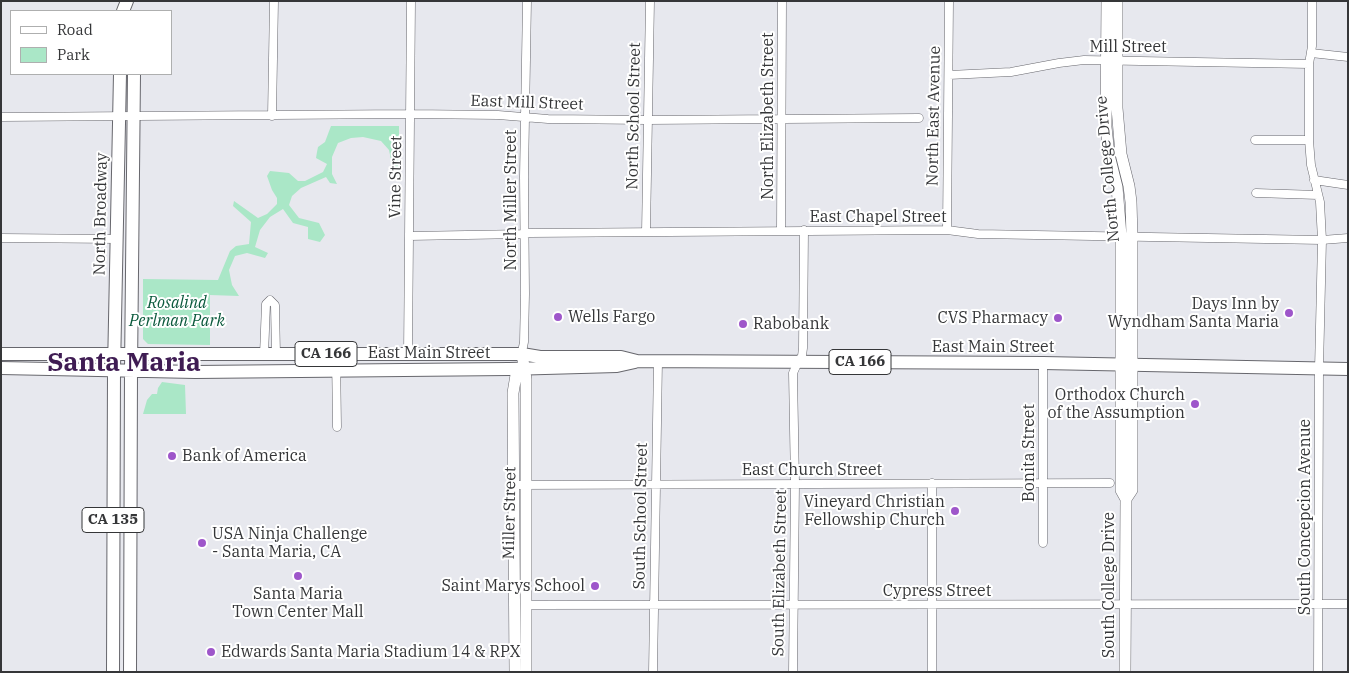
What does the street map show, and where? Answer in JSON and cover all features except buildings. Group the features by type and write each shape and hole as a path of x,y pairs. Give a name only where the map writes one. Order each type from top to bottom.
{"main road":[{"name":"North Broadway","path":"115,355 120,75"},
{"name":"North Broadway","path":"131,355 134,75"},
{"name":"CA 166","path":"1,354 131,355"},
{"path":"1,361 36,359 56,354"},
{"name":"East Main Street","path":"131,355 522,354 540,357 621,357 637,361 800,359 1319,365 1348,369"},
{"name":"CA 135","path":"113,672 115,355"},
{"name":"CA 135","path":"130,672 131,355"},
{"name":"East Main Street","path":"131,370 204,372 521,368 617,366 637,361"},
{"name":"CA 166","path":"1,368 131,370"}],"street":[{"path":"272,116 274,1"},
{"name":"Vine Street","path":"408,354 411,1"},
{"name":"North Miller Street","path":"522,354 525,294 524,117 527,1"},
{"name":"North School Street","path":"646,232 650,1"},
{"name":"North Elizabeth Street","path":"781,230 782,1"},
{"name":"North East Avenue","path":"947,230 949,1"},
{"name":"North College Drive","path":"1108,1 1119,139 1130,194 1126,236 1126,364"},
{"name":"North College Drive","path":"1112,60 1118,1"},
{"name":"South Concepcion Avenue","path":"1312,1 1309,64 1309,140 1314,180 1318,195 1322,240 1319,365 1318,672"},
{"path":"1311,53 1348,56"},
{"name":"Mill Street","path":"949,75 1011,72 1059,62 1112,60 1309,64"},
{"name":"East Mill Street","path":"1,117 410,114 647,120 919,118"},
{"path":"1255,140 1309,140"},
{"path":"1314,180 1348,185"},
{"path":"1256,194 1318,195"},
{"name":"East Chapel Street","path":"409,236 781,230 947,230 978,234 1322,240 1348,238"},
{"path":"800,359 804,230"},
{"path":"1,238 117,238"},
{"path":"270,300 275,305 270,355 266,304 270,300"},
{"path":"336,354 337,427"},
{"name":"Miller Street","path":"522,354 521,368 513,393 527,605 526,672"},
{"name":"South Elizabeth Street","path":"793,672 795,484 793,373 800,359"},
{"name":"South School Street","path":"653,672 658,361"},
{"name":"Bonita Street","path":"1043,363 1043,544"},
{"name":"South College Drive","path":"1125,672 1126,499 1121,490 1126,364"},
{"path":"932,483 932,672"},
{"name":"East Church Street","path":"520,484 1110,483"},
{"name":"Miller Street","path":"515,672 513,596 520,484"},
{"name":"Cypress Street","path":"527,605 1348,604"}],"green space":[{"name":"Rosalind Perlman Park","path":"331,126 399,126 399,179 394,174 389,150 381,141 363,137 351,138 338,143 332,157 332,174 337,184 330,183 326,177 301,188 292,196 289,205 299,218 319,223 325,235 320,242 308,239 308,227 293,223 283,209 270,217 260,230 255,247 268,253 265,258 247,253 235,256 229,270 232,285 239,296 210,295 210,345 148,344 143,339 143,279 218,280 230,251 236,246 249,244 251,222 233,206 234,201 258,218 267,214 277,204 277,198 267,176 270,171 289,173 298,181 305,181 323,172 327,164 316,158 317,152 318,147 325,142"},
{"path":"162,382 185,385 186,414 143,414 147,400 152,394 157,394"}],"place":[{"name":"Days Inn by Wyndham Santa Maria","path":"1289,313"},
{"name":"Wells Fargo","path":"558,317"},
{"name":"CVS Pharmacy","path":"1058,318"},
{"name":"Rabobank","path":"743,324"},
{"name":"Orthodox Church of the Assumption","path":"1195,404"},
{"name":"Bank of America","path":"172,456"},
{"name":"Vineyard Christian Fellowship Church","path":"955,511"},
{"name":"USA Ninja Challenge - Santa Maria, CA","path":"202,543"},
{"name":"Santa Maria Town Center Mall","path":"298,576"},
{"name":"Saint Marys School","path":"595,586"},
{"name":"Edwards Santa Maria Stadium 14 & RPX","path":"211,652"}],"district":[{"name":"Santa Maria","path":"124,363"}]}
